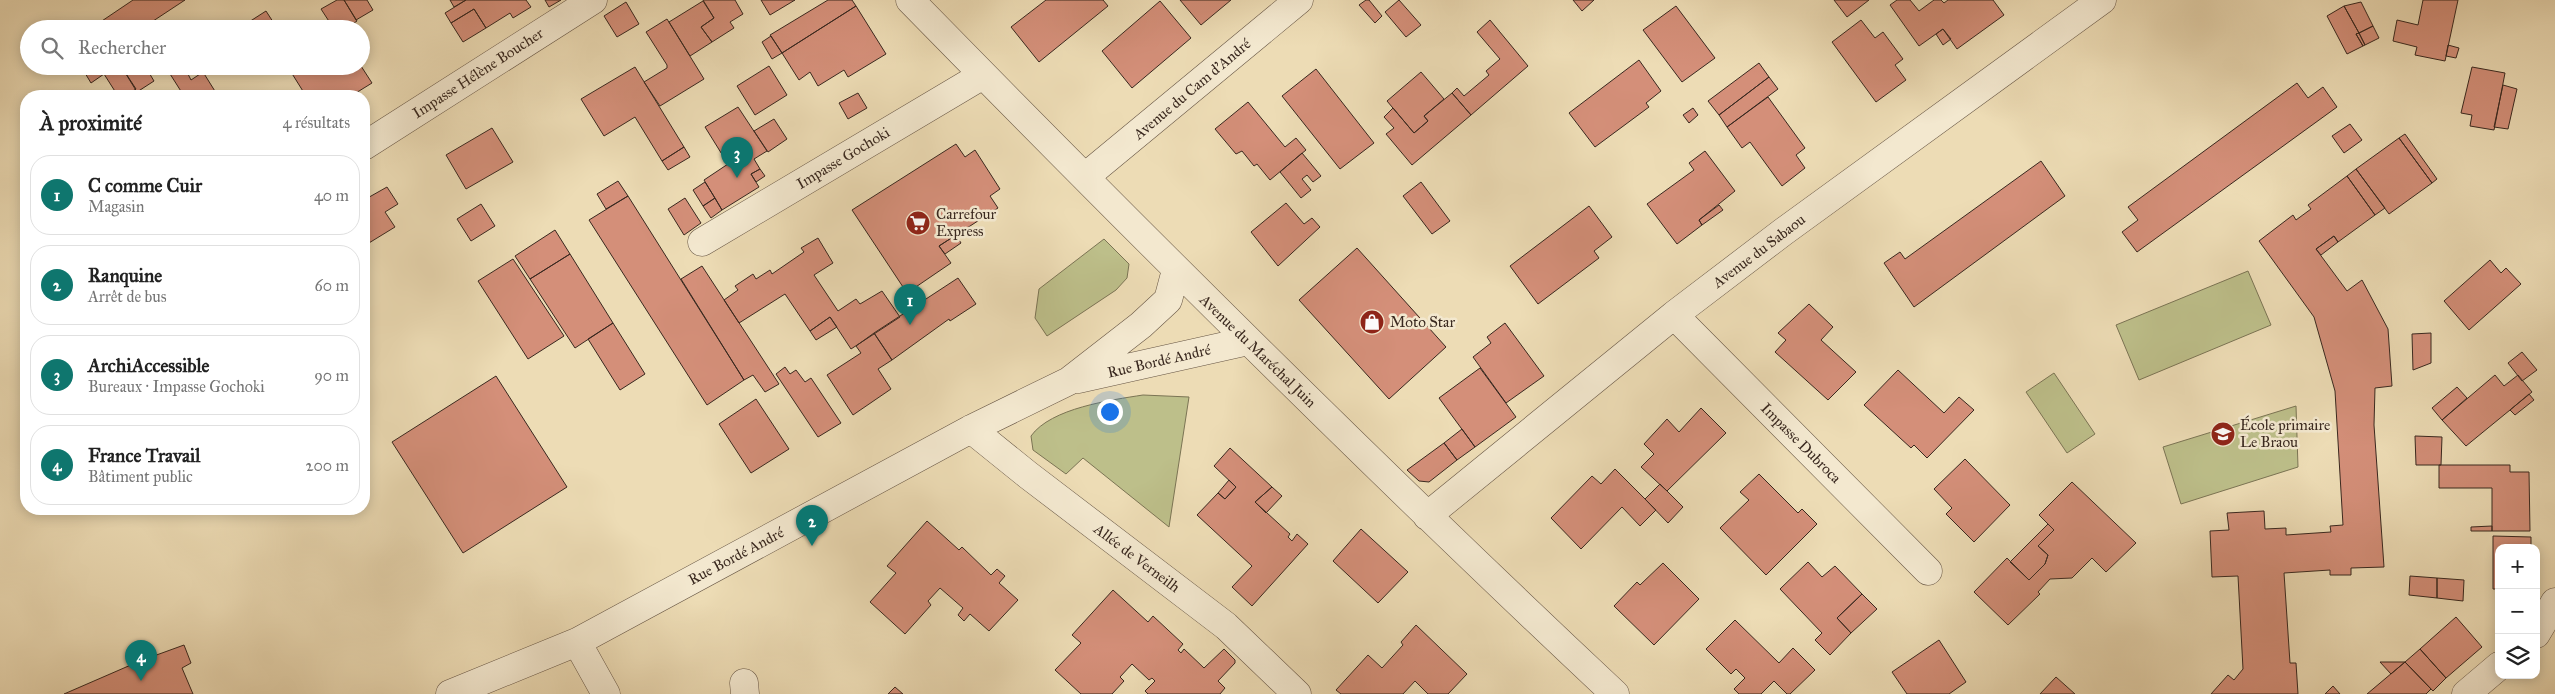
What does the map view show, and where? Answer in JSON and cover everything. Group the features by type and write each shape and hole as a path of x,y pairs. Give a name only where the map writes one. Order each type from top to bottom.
{"street":[{"name":"Impasse Hélène Boucher","path":"370,142 593,0"},
{"name":"Avenue du Maréchal Juin","path":"910,0 1248,341 1427,516 1615,694"},
{"name":"Avenue du Cam d'André","path":"1085,178 1299,0"},
{"name":"Avenue du Sabaou","path":"1427,516 1674,315 1783,232 2102,0"},
{"name":"Impasse Gochoki","path":"702,242 983,75"},
{"name":"Rue Bordé André","path":"450,694 577,642 971,429 1069,380 1141,326 1168,300 1176,270"},
{"name":"Impasse Dubroca","path":"1674,315 1928,571"},
{"name":"Rue Bordé André","path":"1069,380 1248,341"},
{"name":"Allée de Verneilh","path":"971,429 1028,475 1226,626 1297,694"},
{"path":"2540,627 2555,602"},
{"path":"577,642 606,694"},
{"path":"2466,694 2495,669"}],"green space":[{"path":"1104,239 1129,264 1127,278 1116,290 1047,336 1035,318 1039,289"},
{"path":"2248,271 2271,325 2139,380 2116,325"},
{"path":"2054,373 2095,434 2067,453 2026,392"},
{"path":"1143,395 1189,397 1169,527 1083,458 1066,474 1033,450 1031,436 1040,426 1052,418 1082,407"},
{"path":"2296,406 2298,467 2181,504 2163,447"}],"building":[{"path":"133,0 185,0 155,20 103,20"},
{"path":"337,0 344,0 356,20 328,20 321,9"},
{"path":"344,0 367,0 373,10 356,20"},
{"path":"450,0 466,0 454,7"},
{"path":"466,0 526,0 531,7 513,18 510,13 486,28 474,9 451,23 445,13"},
{"path":"545,0 561,0 549,7"},
{"path":"703,0 735,0 743,14 730,22 734,28 712,42 701,27 714,18"},
{"path":"761,0 795,0 770,15"},
{"path":"828,0 852,0 856,6 782,53 770,35"},
{"path":"1046,0 1103,0 1108,6 1039,62 1011,27"},
{"path":"1180,0 1231,0 1201,25"},
{"path":"1369,0 1382,16 1375,23 1359,5"},
{"path":"1399,0 1421,25 1406,37 1385,12"},
{"path":"1573,0 1594,0 1582,11"},
{"path":"1834,0 1869,0 1847,17"},
{"path":"1897,0 1910,0 1919,11 1934,0 1941,0 1944,3 1948,0 1993,0 2004,15 1957,49 1943,29 1919,46 1890,5"},
{"path":"2423,0 2458,0 2445,61 2415,55 2417,47 2393,41 2397,20 2418,25"},
{"path":"703,1 714,18 701,27 712,42 690,56 669,22"},
{"path":"1160,1 1191,38 1132,88 1102,51"},
{"path":"626,2 639,24 617,37 604,16"},
{"path":"2361,2 2373,26 2359,33 2344,6"},
{"path":"856,6 886,54 848,77 844,70 818,86 810,72 799,80 782,53"},
{"path":"1676,6 1715,58 1682,82 1643,30"},
{"path":"2344,6 2359,33 2356,34 2363,46 2347,54 2327,16"},
{"path":"474,9 486,28 463,42 451,23"},
{"path":"266,11 272,20 252,20"},
{"path":"667,19 704,79 660,106 644,82 667,68 667,65 646,32"},
{"path":"1490,20 1528,66 1471,115 1452,93 1457,88 1464,96 1489,75 1486,71 1500,59 1477,32"},
{"path":"1861,20 1875,38 1883,32 1903,59 1895,65 1906,80 1876,102 1832,42"},
{"path":"2373,26 2379,38 2365,45 2359,33"},
{"path":"1943,29 1951,39 1943,45 1936,34"},
{"path":"2359,33 2365,45 2363,46 2356,34"},
{"path":"771,36 782,53 772,59 762,42"},
{"path":"2448,45 2459,48 2456,58 2446,56"},
{"path":"1639,60 1661,91 1646,103 1649,107 1595,147 1569,113"},
{"path":"1759,63 1769,77 1719,115 1708,101"},
{"path":"769,66 787,95 755,115 737,86"},
{"path":"635,67 684,147 662,161 635,117 604,136 581,99"},
{"path":"2472,67 2505,73 2494,130 2470,126 2472,115 2461,113"},
{"path":"1316,69 1374,143 1340,169 1282,96"},
{"path":"1421,72 1444,99 1424,116 1428,121 1414,133 1387,101"},
{"path":"86,75 103,75 91,83"},
{"path":"105,75 127,75 136,89 134,90 114,90"},
{"path":"127,75 150,75 154,81 140,90 136,90"},
{"path":"171,75 188,75 191,80 198,75 205,75 214,90 180,90"},
{"path":"293,75 367,75 372,83 361,90 302,90"},
{"path":"1769,77 1778,89 1727,127 1719,115"},
{"path":"2297,83 2308,98 2323,87 2337,107 2137,252 2122,232 2138,220 2128,207"},
{"path":"2503,85 2517,89 2508,129 2494,127"},
{"path":"858,93 867,108 848,119 839,103"},
{"path":"1452,93 1471,115 1412,165 1386,134 1394,128 1384,117 1393,108 1414,133 1428,121 1424,116"},
{"path":"1768,97 1805,148 1796,155 1805,168 1782,186 1750,142 1742,148 1727,127"},
{"path":"1248,102 1285,147 1296,138 1306,150 1270,180 1257,164 1254,166 1242,151 1236,154 1215,129"},
{"path":"738,107 767,151 754,159 760,169 751,174 759,187 722,210 704,180 728,164 705,127"},
{"path":"1693,108 1698,115 1689,123 1683,115"},
{"path":"774,119 787,139 768,152 754,131"},
{"path":"2350,124 2362,140 2344,153 2332,136"},
{"path":"492,128 513,162 466,189 446,155"},
{"path":"2405,134 2437,179 2432,183 2399,138"},
{"path":"2399,138 2432,183 2389,214 2356,169"},
{"name":"Carrefour Express","path":"956,144 965,157 975,150 1000,189 990,196 998,208 939,246 951,263 907,293 852,210"},
{"path":"684,147 690,157 668,170 662,161"},
{"path":"1705,151 1735,191 1699,220 1702,225 1677,244 1647,204 1694,170 1689,163"},
{"path":"1302,153 1321,176 1313,182 1307,175 1302,179 1311,190 1301,198 1280,172"},
{"path":"2041,161 2065,196 1914,307 1884,263 1900,252 1905,259"},
{"path":"760,169 765,176 756,182 751,174"},
{"path":"2356,169 2385,208 2375,215 2347,176"},
{"path":"2347,176 2375,215 2338,242 2334,236 2316,249 2347,291 2362,280 2388,329 2392,386 2375,388 2374,425 2384,567 2351,568 2351,575 2330,575 2330,570 2284,573 2290,663 2296,663 2298,694 2211,694 2228,675 2234,680 2243,669 2238,576 2212,577 2210,531 2229,530 2227,513 2264,511 2265,529 2286,528 2286,535 2331,532 2330,526 2343,525 2335,391 2314,317 2259,241 2293,215 2296,220 2311,209 2308,205"},
{"path":"618,181 628,196 606,209 597,194"},
{"path":"705,182 715,198 703,206 693,190"},
{"path":"1421,182 1450,221 1432,234 1403,196"},
{"path":"387,187 398,204 385,212 395,227 370,242 370,197"},
{"path":"628,196 744,380 707,405 589,220"},
{"path":"685,198 701,223 684,235 668,209"},
{"path":"715,198 722,210 711,218 703,206"},
{"path":"1286,203 1304,224 1312,218 1320,227 1278,266 1251,232"},
{"path":"481,204 495,226 471,241 457,219"},
{"path":"1719,205 1723,210 1702,225 1699,220"},
{"path":"1589,206 1612,237 1594,251 1599,258 1538,304 1510,266"},
{"path":"555,230 570,254 530,279 515,256"},
{"path":"956,235 961,243 945,254 939,246"},
{"path":"2334,236 2338,242 2321,255 2316,249"},
{"path":"818,238 833,263 814,275 838,311 856,299 860,304 882,291 900,317 851,349 830,317 810,331 785,294 739,323 724,300 738,290 735,286 753,274 756,279 770,270 772,274 804,252 801,248"},
{"path":"1357,248 1446,347 1389,399 1299,300"},
{"path":"570,254 613,323 575,348 530,279"},
{"path":"513,259 564,336 528,359 478,281"},
{"path":"2490,260 2501,273 2506,268 2521,284 2469,330 2444,301"},
{"path":"702,266 779,384 765,392 753,375 744,380 681,279"},
{"path":"958,278 976,304 950,321 949,319 892,360 874,333"},
{"path":"1809,304 1833,327 1821,340 1856,372 1828,400 1775,352 1786,340 1778,333"},
{"path":"830,317 837,327 816,340 810,331"},
{"path":"613,323 645,374 620,390 588,339"},
{"path":"1505,323 1544,376 1506,403 1473,357 1491,343 1487,337"},
{"path":"874,333 892,360 878,369 891,389 853,415 827,375 861,353 856,346"},
{"path":"2431,333 2431,363 2413,370 2412,334"},
{"path":"2522,352 2537,370 2522,381 2508,363"},
{"path":"785,367 790,374 796,370 805,382 811,378 841,423 818,437 776,374"},
{"path":"1480,368 1516,417 1475,447 1439,398"},
{"path":"1898,370 1944,413 1959,397 1974,410 1927,458 1914,445 1911,448 1864,405"},
{"path":"2495,375 2504,386 2518,375 2532,392 2466,446 2442,420"},
{"path":"496,376 567,487 463,553 392,442"},
{"path":"2457,387 2467,398 2442,420 2432,408"},
{"path":"2529,394 2534,400 2515,415 2510,410"},
{"path":"756,399 789,449 751,473 719,424"},
{"path":"1701,408 1726,433 1667,491 1641,467 1654,454 1644,444 1667,419 1679,432"},
{"path":"1462,429 1475,447 1457,460 1444,443"},
{"path":"2415,436 2442,437 2441,465 2416,465"},
{"path":"1444,443 1457,460 1429,482 1419,481 1407,470"},
{"path":"1230,448 1272,487 1255,502 1290,534 1288,537 1292,541 1297,534 1308,544 1252,606 1232,587 1252,566 1197,515 1218,493 1225,499 1236,487 1214,466"},
{"path":"1965,459 2010,505 1974,542 1946,514 1952,508 1934,489"},
{"path":"2439,465 2510,465 2510,472 2529,472 2530,531 2492,531 2492,488 2439,488"},
{"path":"1615,469 1656,510 1640,526 1622,507 1581,549 1551,518 1592,476 1601,484"},
{"path":"1759,474 1798,513 1802,509 1817,524 1766,575 1720,528 1749,500 1740,492"},
{"path":"1229,480 1236,487 1225,499 1218,493"},
{"path":"2072,482 2136,543 2106,572 2092,558 2072,578 2050,579 2038,592 2040,594 2008,625 1974,592 2007,558 2029,580 2045,564 2048,555 2038,546 2054,530 2039,515"},
{"path":"1660,484 1683,507 1668,523 1645,499"},
{"path":"1272,487 1282,496 1266,513 1255,502"},
{"path":"927,521 959,550 962,547 991,575 997,569 1005,576 999,583 1018,600 989,631 970,614 964,621 958,615 963,608 940,588 928,601 931,605 905,634 870,602 896,573 887,566"},
{"path":"2048,524 2054,530 2038,546 2048,555 2045,564 2029,580 2010,562"},
{"path":"2492,526 2492,531 2471,531 2471,527"},
{"path":"1361,529 1408,572 1378,603 1333,561"},
{"path":"2493,536 2531,537 2531,544 2495,544 2495,589 2493,589"},
{"path":"1808,562 1822,577 1835,566 1862,594 1837,618 1851,633 1830,655 1815,640 1822,633 1780,589"},
{"path":"1663,563 1699,599 1654,645 1614,606 1637,582 1640,585"},
{"path":"2410,576 2437,578 2437,598 2409,595"},
{"path":"2437,578 2464,580 2463,601 2437,598"},
{"path":"1113,590 1148,622 1153,616 1183,644 1178,650 1181,653 1184,649 1204,668 1224,649 1235,660 1235,663 1218,681 1225,688 1220,694 1148,694 1145,691 1155,681 1152,678 1149,680 1132,664 1120,677 1124,681 1112,694 1081,694 1055,670 1081,643 1072,635"},
{"path":"1862,594 1877,609 1851,633 1837,618"},
{"path":"2456,617 2482,647 2446,678 2420,649"},
{"path":"1735,620 1779,663 1793,648 1815,670 1790,694 1787,694 1774,681 1761,694 1739,694 1734,689 1745,678 1736,669 1731,674 1706,649"},
{"path":"1416,625 1467,674 1448,694 1428,694 1415,681 1403,694 1341,694 1336,690 1368,655 1382,668 1403,645 1401,642"},
{"path":"1939,640 1966,682 1949,694 1907,694 1892,672"},
{"path":"184,645 191,663 182,668 193,694 64,694 140,661"},
{"path":"2420,649 2446,678 2433,691 2405,662"},
{"path":"2380,662 2405,662 2391,674"},
{"path":"2405,662 2431,689 2426,694 2367,694"},
{"path":"2056,677 2075,694 2040,694"},
{"path":"2333,686 2340,694 2325,694"},
{"path":"895,687 903,694 888,694"}],"place":[{"name":"ArchiAccessible","path":"737,178"},
{"name":"Carrefour Express","path":"918,223"},
{"name":"Moto Star","path":"1372,322"},
{"name":"C comme Cuir","path":"910,325"},
{"name":"École primaire Le Braou","path":"2223,434"},
{"name":"Ranquine","path":"812,546"},
{"name":"France Travail","path":"141,681"}]}
